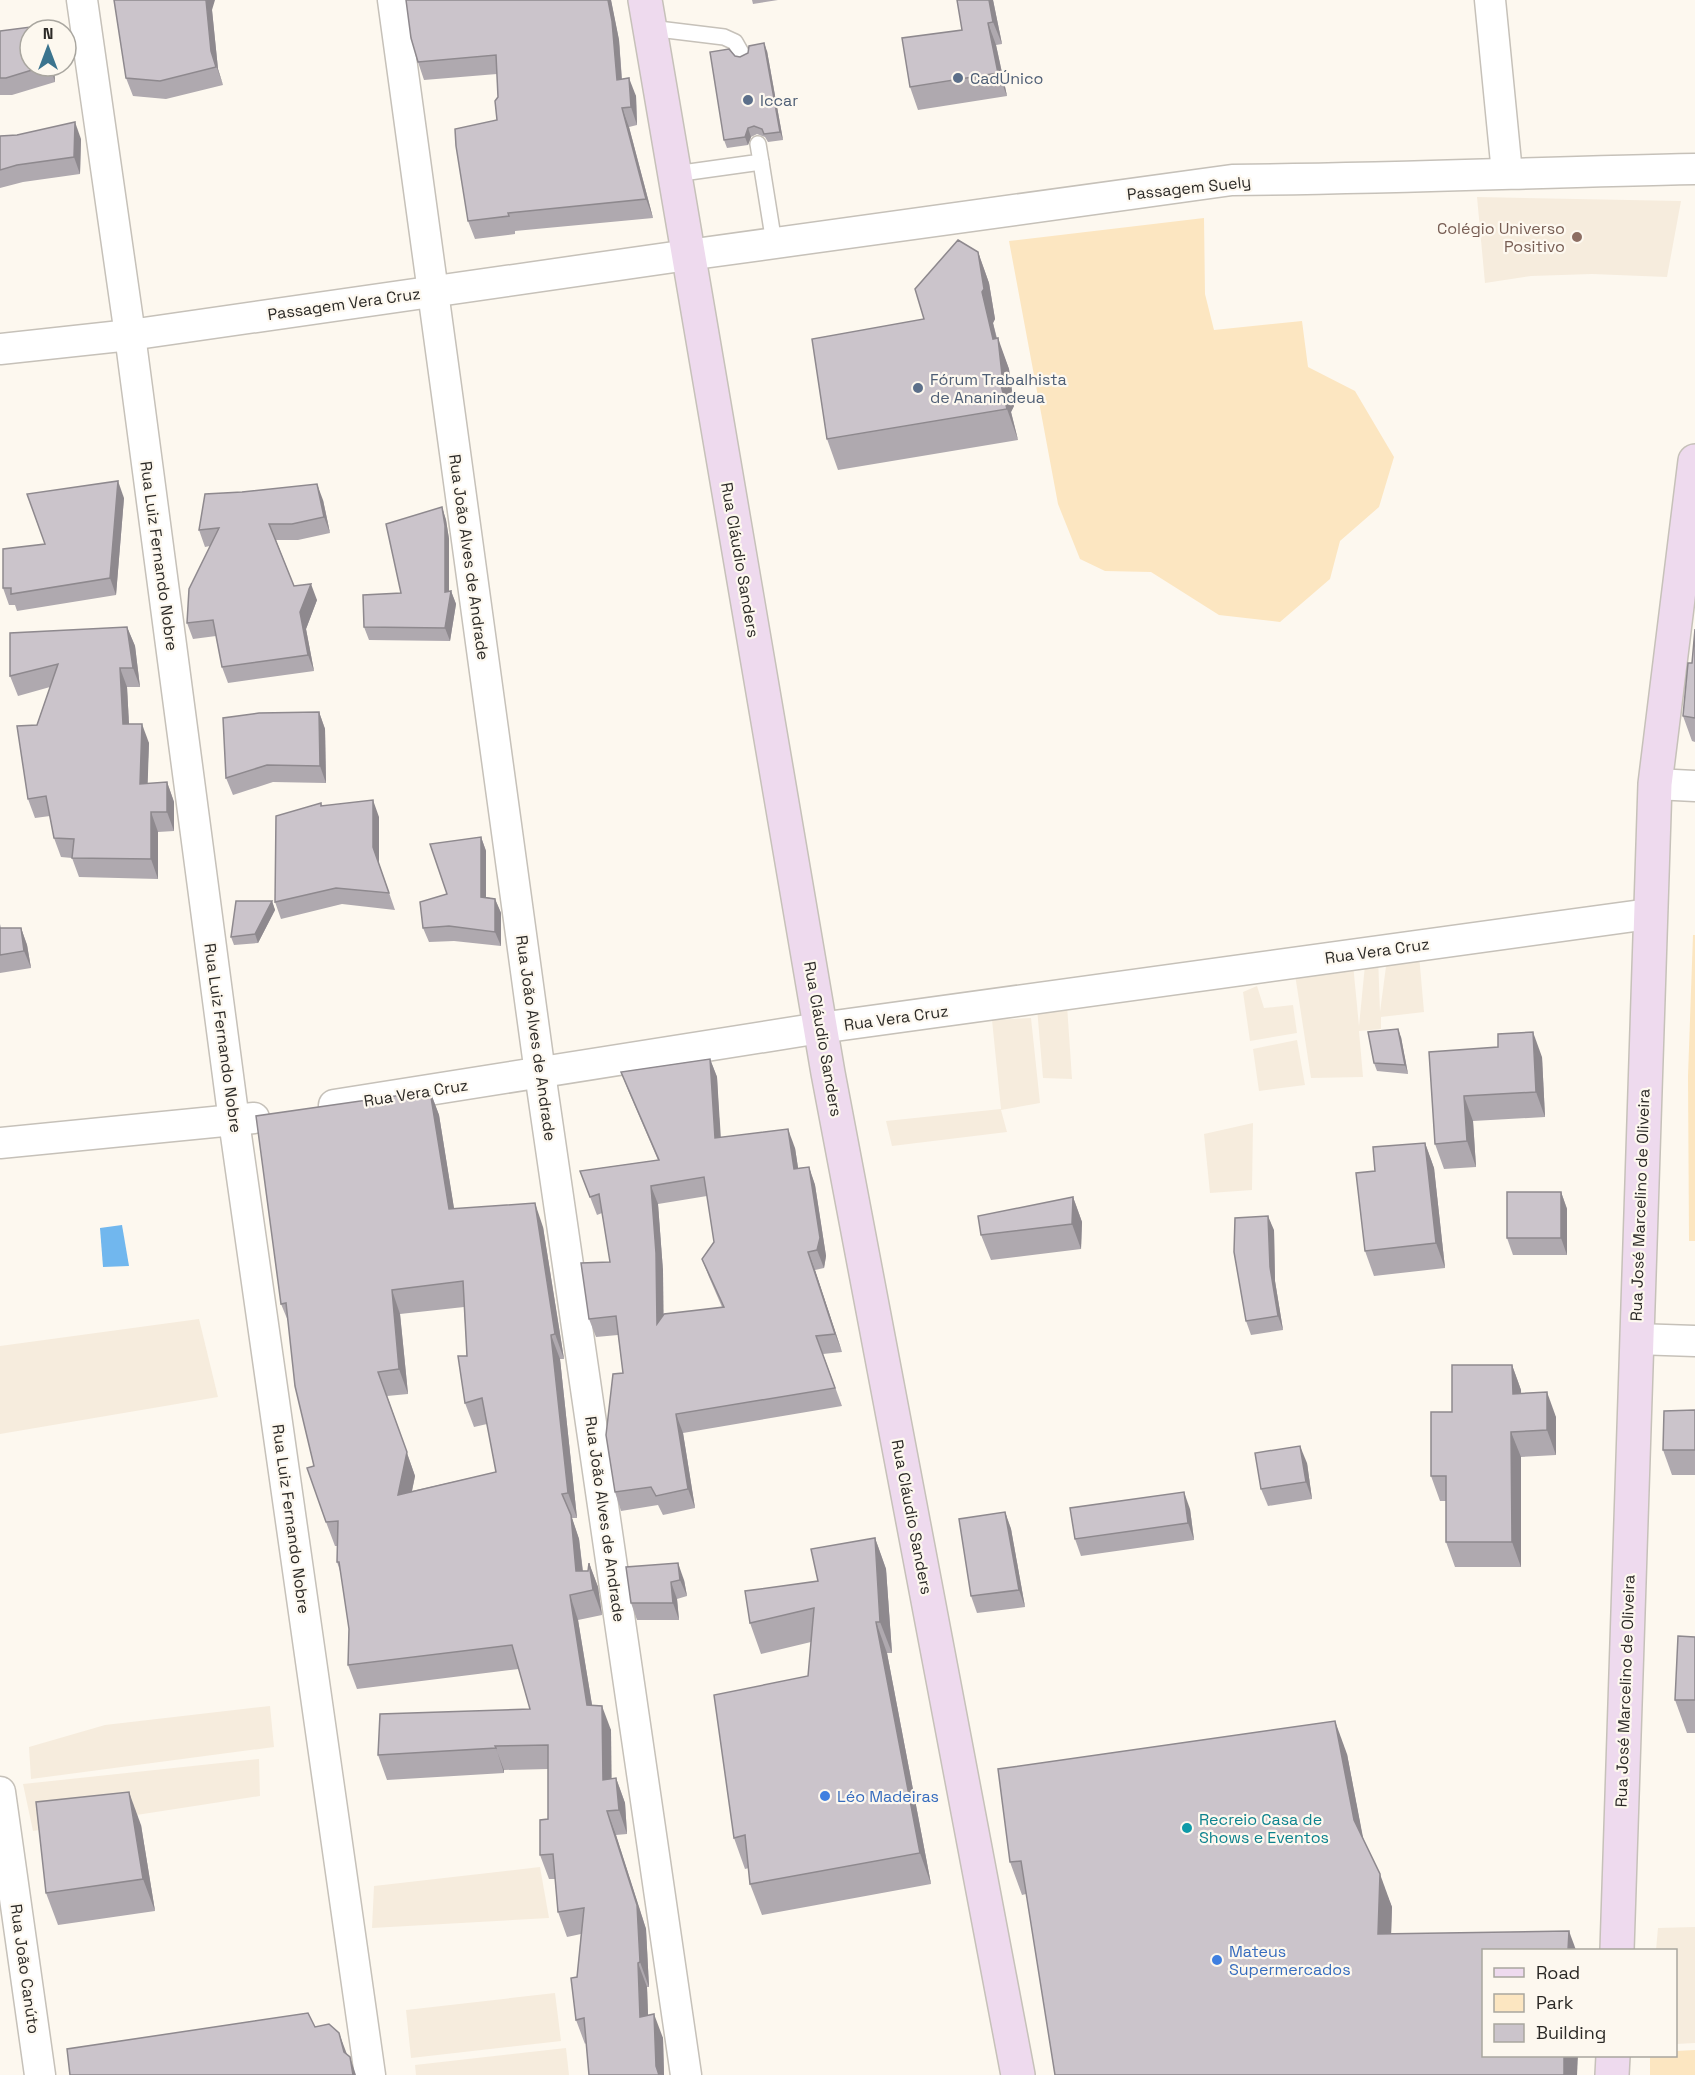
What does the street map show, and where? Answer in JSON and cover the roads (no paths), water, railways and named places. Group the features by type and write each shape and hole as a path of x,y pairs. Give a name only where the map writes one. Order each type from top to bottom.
{"main road":[{"name":"Rua Cláudio Sanders","path":"647,14 820,1028 1018,2075"},
{"name":"Rua José Marcelino de Oliveira","path":"1617,1949 1655,784 1695,462"},
{"path":"1612,2075 1613,2057"}],"street":[{"name":"Rua Luiz Fernando Nobre","path":"82,0 130,334 234,1121 370,2075"},
{"name":"Rua João Alves de Andrade","path":"393,0 540,1073 686,2075"},
{"path":"1490,0 1507,172"},
{"name":"Passagem Suely","path":"687,255 1232,180 1316,180 1507,172 1695,169"},
{"name":"Passagem Vera Cruz","path":"0,349 130,334 687,255"},
{"path":"1655,784 1695,786"},
{"name":"Rua Vera Cruz","path":"0,1143 234,1121 820,1028 1649,914"},
{"path":"1636,1339 1695,1341"},
{"name":"Rua João Canúto","path":"0,1792 40,2075"}],"lane":[{"path":"647,14 724,37 735,42 743,56"},
{"path":"758,144 774,243"},
{"path":"675,174 761,162"}],"water":[{"path":"122,1225 129,1266 103,1267 100,1228"}],"place":[{"name":"CadÚnico","path":"958,78"},
{"name":"Iccar","path":"748,100"},
{"name":"Colégio Universo Positivo","path":"1577,237"},
{"name":"Fórum Trabalhista de Ananindeua","path":"918,388"},
{"name":"Léo Madeiras","path":"825,1796"},
{"name":"Recreio Casa de Shows e Eventos","path":"1187,1828"},
{"name":"Mateus Supermercados","path":"1217,1960"}]}
